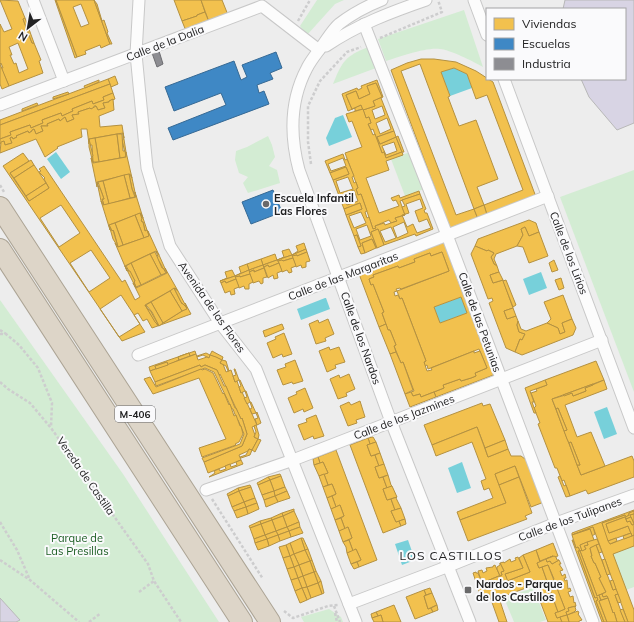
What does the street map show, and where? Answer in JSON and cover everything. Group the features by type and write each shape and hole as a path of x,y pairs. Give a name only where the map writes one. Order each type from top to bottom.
{"highway":[{"name":"M-406","path":"0,207 276,614"},
{"name":"M-406","path":"0,250 242,622"}],"street":[{"path":"34,0 64,81"},
{"name":"Avenida de las Flores","path":"139,0 136,54 147,168 170,246 220,323 256,369 356,622"},
{"name":"Calle de los Nardos","path":"382,0 359,10 338,25 306,68 297,94 294,113 292,135 294,153 391,421 470,622"},
{"name":"Calle de los Nardos","path":"319,50 345,33 364,24 426,0"},
{"path":"474,0 486,32"},
{"name":"Calle de la Dalia","path":"0,105 262,6 319,50"},
{"name":"Calle de las Petunias","path":"364,24 447,235 594,622"},
{"name":"Calle de los Lirios","path":"504,80 634,428"},
{"name":"Calle de las Margaritas","path":"138,356 548,196"},
{"name":"Calle de los Jazmines","path":"206,490 293,460 602,340"},
{"name":"Calle de los Tulipanes","path":"349,604 556,523 634,495"}],"path":[{"path":"293,30 310,0"},
{"path":"312,169 308,142 308,106 320,81 347,52 442,12 438,0"},
{"name":"Vereda de Castilla","path":"0,330 19,346 38,368 52,403 52,428 148,564 154,581 181,622"},
{"path":"0,334 6,334"},
{"path":"0,382 30,403 52,428"},
{"path":"206,490 264,581"},
{"path":"0,522 18,550 30,580"},
{"path":"0,560 30,580 79,622"},
{"path":"139,592 154,581"},
{"path":"276,614 285,613 293,618 328,606 334,606"},
{"path":"334,606 337,622"},
{"path":"334,606 340,622"},
{"path":"89,622 101,613"}],"green space":[{"path":"317,0 344,0 335,4 307,35 300,26"},
{"path":"464,10 483,67 456,54 440,49 427,49 386,61 378,39"},
{"path":"368,47 376,68 333,84 339,70 346,60 355,53"},
{"path":"268,136 275,157 269,166 277,170 280,183 248,193 243,183 248,177 239,173 235,160 236,151"},
{"path":"410,152 424,189 405,196 391,159"},
{"path":"634,170 634,392 560,197"},
{"name":"Parque de Las Presillas","path":"0,300 123,474 219,622 0,622"},
{"path":"634,545 634,587 626,590 612,553"},
{"path":"533,588 546,620 540,622 514,622 504,598"},
{"path":"329,609 341,617 343,622 304,622 301,617"}],"water":[{"path":"454,68 467,74 472,88 450,96 441,72"},
{"path":"343,115 352,137 329,146 326,138 335,118"},
{"path":"56,152 70,172 61,179 47,159"},
{"path":"541,272 547,288 529,295 523,279"},
{"path":"461,297 467,313 440,323 434,307"},
{"path":"325,298 330,309 301,320 297,309"},
{"path":"607,407 617,434 604,439 594,412"},
{"path":"462,462 471,488 457,493 448,468"},
{"path":"408,540 415,560 402,565 395,544"}],"building: Viviendas":[{"path":"0,0 18,1 25,18 23,19 32,43 34,43 41,60 39,61 43,73 9,86 1,68 3,68 1,63 0,64 0,24 4,32 12,29","holes":["18,43 28,69 19,73 16,63 14,64 10,55 12,55 9,47"]},
{"path":"55,0 77,57 75,58"},
{"path":"56,0 94,0 110,44 101,48 100,45 85,51 86,54 77,57","holes":["81,4 89,24 81,27 73,7"]},
{"path":"94,0 97,4 102,21 104,20 107,33 112,44 110,44"},
{"path":"174,0 201,0 205,12 182,21"},
{"path":"201,0 222,0 228,15 209,22"},
{"path":"205,12 209,22 186,31 182,21"},
{"path":"25,18 34,43 32,43 23,19"},
{"path":"421,59 434,59 456,62 476,71 486,77 486,80 493,82 536,197 487,215 484,205 474,209 478,219 450,229 391,70","holes":["420,64 474,209 456,215 401,71","454,68 467,74 476,99 487,95 523,190 484,205 477,187 498,179 476,120 459,126 448,97 450,96 441,72"]},
{"path":"0,64 9,86 2,89 0,84"},
{"path":"115,76 118,84 111,87 108,79"},
{"path":"108,79 110,84 0,125 0,120"},
{"path":"99,80 99,82 85,88 84,86"},
{"path":"377,80 383,97 381,98 394,131 377,137 380,144 396,137 402,152 386,158 384,152 382,153 373,129 371,130 368,124 371,123 369,117 366,118 363,110 375,106 373,101 382,97 376,83 367,86 370,94 359,99 356,91 346,95 352,109 361,105 363,109 355,111 355,108 348,111 342,94 357,88 358,90 362,88 361,86","holes":["382,106 385,115 375,119 372,110","387,118 391,129 380,134 376,123","394,142 397,151 386,155 382,146"]},
{"path":"376,83 382,97 373,101 375,106 363,110 361,105 352,109 346,95 356,91 359,99 370,94 367,86"},
{"path":"110,84 113,93 103,97 104,100 93,104 92,101 72,109 73,111 62,116 61,113 42,120 43,123 31,128 30,125 10,132 11,135 0,139 0,125"},
{"path":"68,92 69,94 53,99 53,97"},
{"path":"113,93 115,99 103,103 105,108 98,110 96,106 94,106 94,108 90,108 78,112 79,114 72,115 74,119 67,122 65,117 60,121 59,119 47,124 48,126 41,126 43,131 36,134 34,129 29,133 28,131 16,136 17,137 13,139 12,137 10,138 12,143 5,145 4,141 0,144 0,139 11,135 10,132 30,125 31,128 43,123 42,120 61,113 62,116 73,111 72,109 92,101 93,104 104,100 103,97"},
{"path":"113,99 114,110 99,116 100,127 122,125 124,138 123,133 89,139 89,144 87,129 81,129 82,137 57,147 58,148 45,157 36,139 0,153 1,142 4,141 5,145 12,143 10,138 12,137 13,139 17,137 16,136 28,131 29,133 34,129 36,134 43,131 41,126 48,126 47,124 59,119 60,121 65,117 67,122 74,119 72,115 79,114 78,112 91,109 96,106 98,110 105,108 103,103 109,102"},
{"path":"37,103 38,105 22,111 22,109"},
{"path":"363,109 366,118 369,117 371,123 368,124 373,135 375,134 382,153 384,152 386,158 402,152 403,155 386,161 389,170 366,178 379,213 399,206 396,200 393,201 391,198 399,195 400,198 419,191 420,194 400,201 405,215 395,218 397,221 391,223 389,220 375,226 376,228 373,229 361,194 358,195 356,189 358,188 345,153 362,147 352,121 349,122 346,114"},
{"path":"394,131 396,137 380,144 377,137"},
{"path":"123,133 126,152 126,157 122,140"},
{"path":"117,134 120,158 99,162 95,138"},
{"path":"117,134 122,134 123,151 125,151 126,157 120,158"},
{"path":"398,136 404,152 402,152 396,137"},
{"path":"95,138 99,162 93,162 92,145 90,145 89,139"},
{"path":"89,139 93,156 93,163 89,147"},
{"path":"126,152 132,178 130,174 97,182 97,187 91,158 93,163 126,157"},
{"path":"23,153 29,161 10,173 29,201 49,188 44,179 45,178 39,172 41,171 39,169 44,166 122,282 125,280 135,300 140,297 133,283 136,288 167,273 165,268 178,291 175,288 145,305 158,326 152,328 147,319 143,321 138,313 134,315 121,295 100,309 3,166","holes":["61,205 80,233 59,247 40,218","91,250 110,278 89,292 70,263"]},
{"path":"343,154 345,160 347,159 354,176 352,177 354,183 356,182 358,188 356,189 358,195 361,194 367,211 365,212 367,218 369,217 373,229 376,228 375,226 384,223 385,225 397,221 395,218 402,216 407,227 413,224 417,233 431,228 427,219 419,222 415,211 423,208 420,199 406,204 409,213 405,214 402,207 405,206 402,200 420,194 426,209 424,210 425,213 427,213 433,229 416,236 415,234 384,245 378,229 371,232 377,248 372,239 362,243 365,253 361,254 358,247 361,246 357,235 354,236 346,215 362,209 360,203 344,209 333,180 349,174 346,167 330,173 325,161","holes":["343,158 346,166 331,171 328,164","348,177 353,189 340,193 336,181","354,190 358,201 347,205 342,195","361,212 366,223 354,228 349,216","404,222 408,233 397,238 393,227","367,225 371,236 360,240 356,229","391,227 396,238 385,242 380,231"]},
{"path":"31,160 34,165 14,178 10,173"},
{"path":"34,165 46,183 26,196 14,178"},
{"path":"346,167 349,174 333,180 330,173"},
{"path":"129,174 132,178 136,197 132,189"},
{"path":"129,174 135,197 130,198 124,175"},
{"path":"124,175 130,198 109,204 103,181"},
{"path":"103,181 109,204 104,205 102,199 104,199 98,182"},
{"path":"97,182 104,199 102,199 104,205 101,201"},
{"path":"46,183 49,188 29,201 26,196"},
{"path":"135,192 143,218 141,213 109,225 110,230 101,201 103,205 136,197"},
{"path":"360,203 362,209 346,215 344,209"},
{"path":"484,205 487,215 478,219 474,209"},
{"path":"140,213 147,230 145,231 141,220"},
{"path":"140,213 145,231 147,230 149,236 144,238 135,215"},
{"path":"135,215 144,238 123,245 115,223"},
{"path":"529,220 536,223 539,232 529,236 525,227 521,229 523,235 517,246 496,254 494,259 497,266 494,264 491,257 494,253 475,246 478,239"},
{"path":"115,223 123,245 118,247 114,232 109,225"},
{"path":"109,225 112,231 113,230 118,247 113,239"},
{"path":"525,227 529,236 539,232 548,256 529,263 523,247 517,246 523,235 521,229"},
{"path":"378,229 384,245 377,248 371,232"},
{"path":"148,231 159,255 156,251 125,266 127,271 115,243 118,247 149,236"},
{"path":"357,235 361,246 358,247 354,236"},
{"path":"372,239 376,248 365,253 362,243"},
{"path":"445,241 496,374 436,397 434,392 444,388 443,385 460,379 461,381 471,378 476,376 475,373 487,368 479,349 428,369 427,365 425,366 424,362 426,361 402,298 400,299 397,291 449,271 442,252 431,256 430,253 414,259 415,262 399,268 398,266 373,275 374,277 369,279 371,285 373,284 384,312 382,313 386,324 379,327 359,274","holes":["461,297 467,313 440,323 434,307"]},
{"path":"304,243 306,249 292,255 298,251 296,246"},
{"path":"475,246 494,253 491,257 499,272 490,275 493,283 503,280 513,308 504,311 507,319 516,316 519,332 525,334 522,340 520,339 515,352 506,348 489,303 493,301 492,298 488,299 471,254"},
{"path":"289,249 292,255 277,260 284,257 282,251"},
{"path":"306,249 307,252 297,256 292,256 292,255"},
{"path":"156,251 167,273 162,268 157,258"},
{"path":"155,252 162,268 166,273 161,275 150,254"},
{"path":"307,252 310,261 306,262 306,267 302,268 301,265 296,267 292,256 297,256"},
{"path":"442,252 449,271 401,289 396,289 397,291 394,292 395,296 398,295 400,299 402,298 426,361 424,362 427,371 474,351 474,353 480,351 487,368 475,373 476,376 461,381 460,379 443,385 444,388 421,397 420,394 413,396 411,392 414,391 403,362 401,363 394,346 396,345 390,330 388,330 382,313 384,312 373,284 371,285 369,279 374,277 373,275 398,266 399,268 415,262 414,259 430,253 431,256"},
{"path":"150,254 161,275 141,285 131,263"},
{"path":"275,254 277,260 263,265 261,259"},
{"path":"292,255 293,258 283,261 277,260"},
{"path":"293,258 296,266 291,268 292,272 289,273 287,270 282,272 278,261"},
{"path":"261,259 263,265 249,270 247,264"},
{"path":"277,260 279,263 269,267 268,265 264,267 263,265"},
{"path":"554,260 558,270 552,272 549,263"},
{"path":"131,263 141,285 136,287 135,281 126,266"},
{"path":"279,263 282,271 277,273 278,278 274,279 273,275 268,278 264,267 268,265 269,267"},
{"path":"247,264 249,270 235,276 241,273 239,267"},
{"path":"263,265 264,268 254,272 254,270 249,272 249,270"},
{"path":"125,266 128,271 130,271 135,281 136,288"},
{"path":"264,268 267,277 263,278 263,283 261,284 259,281 253,283 249,272 254,270 254,272"},
{"path":"232,270 235,276 220,281 227,278 225,272"},
{"path":"249,270 250,274 235,277 235,276"},
{"path":"499,272 503,280 493,283 490,275"},
{"path":"250,274 253,282 249,284 249,289 245,289 244,286 239,288 235,277"},
{"path":"235,276 236,279 226,283 225,281 221,283 220,281"},
{"path":"561,278 564,288 559,290 555,280"},
{"path":"236,279 239,287 234,289 235,294 231,295 230,291 225,293 221,283 225,281 226,283"},
{"path":"506,280 516,305 513,307 503,281"},
{"path":"174,288 182,304 184,303 187,309 182,311 170,291"},
{"path":"174,288 178,291 187,308 181,302"},
{"path":"170,291 182,311 163,323 151,302"},
{"path":"563,295 572,319 562,323 565,332 560,334 558,328 547,323 551,319 544,302"},
{"path":"151,302 163,323 159,326 152,312 146,305"},
{"path":"185,303 191,314 159,326 187,308"},
{"path":"145,305 150,310 159,326 155,322"},
{"path":"513,308 516,316 507,319 504,311"},
{"path":"328,319 334,334 325,338 326,341 316,344 309,324 318,320 319,323"},
{"path":"572,319 576,328 573,335 522,355 515,352 520,339 522,340 525,334 519,332 517,325 518,321 521,329 526,331 547,323 558,328 560,334 565,332 562,323"},
{"path":"140,324 145,332 122,341 119,337"},
{"path":"282,324 284,329 265,337 263,331"},
{"path":"386,324 396,345 394,346 396,352 390,354 379,327"},
{"path":"284,333 292,354 283,357 282,354 273,358 267,343"},
{"path":"329,347 330,350 339,347 345,362 335,365 336,368 327,372 319,351"},
{"path":"195,351 196,354 190,356 189,353"},
{"path":"212,351 223,357 222,360 210,355"},
{"path":"396,352 401,363 403,362 413,390 405,394 390,354"},
{"path":"189,353 190,356 179,360 178,357"},
{"path":"206,353 210,355 209,358 203,355 197,357 197,356"},
{"path":"196,354 198,360 207,357 209,358 210,355 216,357 222,360 220,363 223,364 226,372 231,370 235,382 237,381 241,393 242,392 257,425 252,427 255,435 254,437 258,439 252,450 249,449 248,451 239,455 241,460 208,473 204,462 242,446 247,434 242,418 241,419 220,374 219,375 217,370 205,365 201,367 200,365 155,382 150,371"},
{"path":"180,356 178,357 179,360 168,365 167,362 155,366 156,369 150,371 149,367"},
{"path":"222,360 226,361 229,371 226,366 220,363"},
{"path":"295,360 303,381 283,385 277,370 286,367 285,364"},
{"path":"596,361 604,380 552,399 581,475 632,456 634,461 634,477 588,494 586,490 570,496 564,480 562,481 557,468 555,468 538,424 540,423 534,408 536,406 531,393 537,391 536,389 547,385 545,380"},
{"path":"167,362 168,365 156,369 155,366"},
{"path":"200,365 201,367 205,365 217,370 224,386 226,386 235,408 241,419 242,418 247,434 242,446 204,462 202,458 240,444 244,434 214,372 205,368 156,386 155,382"},
{"path":"201,369 205,369 213,373 229,405 230,404 234,416 236,415 243,434 239,442 235,444 236,445 202,457 199,448 226,439 199,378 153,394 144,379 150,377 156,387"},
{"path":"234,369 239,380 235,382 233,376 236,375"},
{"path":"349,374 355,389 346,393 347,396 338,399 330,379 339,375 340,378"},
{"path":"239,380 245,391 241,393 239,387 241,386"},
{"path":"545,380 547,385 530,391 536,413 534,413 525,388"},
{"path":"604,380 607,389 565,405 577,437 591,432 605,466 581,475 577,465 580,465 571,442 569,443 564,431 567,430 558,408 556,409 552,399 572,393 573,396 586,391 585,388"},
{"path":"593,384 585,388 586,391 573,396 572,393 563,395"},
{"path":"305,388 313,408 304,412 303,409 294,413 288,398"},
{"path":"245,391 250,402 247,404 244,398 247,397"},
{"path":"411,392 413,396 420,394 421,397 434,392 436,397 410,407 405,394"},
{"path":"360,401 365,417 356,420 357,423 348,426 340,406 349,402 351,405"},
{"path":"251,402 256,413 252,414"},
{"path":"482,403 483,406 490,404 505,440 485,448 477,427 432,445 424,425"},
{"path":"558,408 567,430 564,431 556,409"},
{"path":"257,412 261,423 257,425 255,419 258,418"},
{"path":"316,415 324,436 314,439 313,436 304,440 298,425 307,422 306,419"},
{"path":"256,425 259,435 258,439 254,437 256,432 254,426"},
{"path":"477,427 488,457 508,449 511,456 521,456 529,462 544,502 531,507 515,466 495,474 506,503 460,520 457,512 493,498 489,488 484,490 481,481 486,479 472,442 436,456 432,445"},
{"path":"373,437 376,442 370,444 368,438"},
{"path":"368,438 370,444 367,445 371,456 375,455 379,466 375,467 379,478 383,477 387,488 383,489 387,500 391,499 395,510 391,511 396,522 399,521 401,526 383,533 350,445"},
{"path":"258,439 261,440 255,452 252,450"},
{"path":"505,440 508,449 488,457 485,448"},
{"path":"376,442 380,453 371,456 367,445"},
{"path":"571,442 580,465 577,465 569,443"},
{"path":"249,449 252,450 250,455 240,457 246,455"},
{"path":"336,450 377,560 359,567 357,562 361,560 356,549 353,551 349,540 352,538 348,527 345,529 341,518 344,516 340,505 336,507 332,496 336,494 332,484 328,485 324,474 328,473 323,462 320,463 318,457"},
{"path":"380,453 384,464 379,466 375,455"},
{"path":"318,457 320,463 314,465 313,459"},
{"path":"241,460 243,464 209,477 215,473 214,471 226,469 225,466 230,464 231,467 237,465 236,462"},
{"path":"323,462 328,473 319,476 314,465"},
{"path":"384,464 388,475 379,478 375,467"},
{"path":"515,466 519,477 499,485 495,474"},
{"path":"280,474 281,476 270,480 268,477"},
{"path":"324,474 328,485 323,487 319,476"},
{"path":"388,475 392,486 387,488 383,477"},
{"path":"281,476 285,487 274,491 270,480"},
{"path":"560,476 564,486 566,485 570,496 566,497 558,477"},
{"path":"268,477 270,480 258,485 257,483"},
{"path":"519,477 532,513 525,516 527,519 468,541 460,520 506,503 499,485"},
{"path":"270,480 274,491 262,495 258,485"},
{"path":"332,484 336,494 327,498 323,487"},
{"path":"250,485 251,487 239,491 238,488"},
{"path":"392,486 397,497 387,500 383,489"},
{"path":"251,487 255,498 244,502 239,491"},
{"path":"285,487 287,491 275,496 274,491"},
{"path":"238,488 239,491 228,496 227,494"},
{"path":"239,491 244,502 232,507 228,496"},
{"path":"274,491 275,496 264,500 262,495"},
{"path":"287,491 290,498 278,502 275,496"},
{"path":"275,496 278,502 266,507 264,500"},
{"path":"332,496 336,507 331,509 327,498"},
{"path":"397,497 396,498 401,508 395,510 391,499"},
{"path":"255,498 257,503 246,507 244,502"},
{"path":"244,502 246,507 234,511 232,507"},
{"path":"257,503 259,509 248,514 246,507"},
{"path":"340,505 344,516 335,520 331,509"},
{"path":"246,507 248,514 237,518 234,511"},
{"path":"401,508 405,519 396,522 391,511"},
{"path":"294,509 294,511 283,516 282,513"},
{"path":"634,510 634,512 629,513 626,517 625,515 602,523 610,544 634,535 634,546 613,554 634,610 634,622 628,622 593,527 572,535 572,533"},
{"path":"294,511 299,522 287,527 283,516"},
{"path":"634,511 634,514 630,515 631,517 626,519 625,517 606,524 609,533 628,526 631,533 608,541 602,523 625,515 626,517 629,513"},
{"path":"282,513 283,516 272,520 271,518"},
{"path":"634,514 634,524 630,515"},
{"path":"283,516 287,527 276,531 272,520"},
{"path":"625,517 627,522 630,521 632,525 634,524 634,535 632,536 628,526 609,533 606,524"},
{"path":"631,517 634,524 632,525 630,521 627,522 626,519"},
{"path":"271,518 272,520 261,524 260,521"},
{"path":"341,518 345,529 339,531 335,520"},
{"path":"405,519 406,524 401,526 399,521"},
{"path":"272,520 276,531 265,535 261,524"},
{"path":"260,521 261,524 250,528 249,526"},
{"path":"299,522 300,527 289,531 287,527"},
{"path":"261,524 265,535 254,539 250,528"},
{"path":"287,527 289,531 278,535 276,531"},
{"path":"300,527 303,533 291,537 289,531"},
{"path":"348,527 352,538 343,542 339,531"},
{"path":"593,527 595,534 592,536 590,529 572,535"},
{"path":"590,529 594,540 580,545 582,550 580,551 578,547 576,548 572,535"},
{"path":"276,531 278,535 267,539 265,535"},
{"path":"289,531 291,537 280,541 278,535"},
{"path":"631,533 632,536 624,539 623,536"},
{"path":"265,535 267,539 255,543 254,539"},
{"path":"278,535 280,541 269,546 267,539"},
{"path":"301,538 303,538 308,549 305,550"},
{"path":"301,538 305,550 294,554 290,543"},
{"path":"616,538 617,541 610,544 608,541"},
{"path":"267,539 269,546 258,550 255,543"},
{"path":"597,539 599,544 590,548 591,556 606,592 597,596 580,551 586,549 584,546 588,545 587,542"},
{"path":"349,540 353,551 347,553 343,542"},
{"path":"572,540 576,548 578,547 580,551 578,551 595,598 597,597 598,600 596,601 604,622 602,622"},
{"path":"587,542 588,545 584,546 586,549 582,551 580,545"},
{"path":"290,543 294,554 290,556 286,545"},
{"path":"553,543 558,556 553,556 540,561 536,550"},
{"path":"599,544 602,552 599,553 596,545"},
{"path":"286,545 290,556 283,558 279,547"},
{"path":"596,545 613,590 616,589 618,594 615,595 625,622 617,622 607,596 603,597 602,594 606,592 591,556 590,548"},
{"path":"308,549 312,560 310,561 305,550"},
{"path":"356,549 361,560 351,564 347,553"},
{"path":"305,550 310,561 299,565 294,554"},
{"path":"536,550 540,562 537,563 539,568 542,567 558,612 555,613 557,618 560,617 562,622 548,622 534,585 499,598 507,622 499,622 489,594 482,597 479,591 502,583 503,586 509,584 507,581 530,572 523,555"},
{"path":"578,551 580,551 597,596 599,595 601,601 599,601 607,622 604,622 596,601 598,600 597,597 595,598"},
{"path":"294,554 299,565 294,567 290,556"},
{"path":"523,555 530,572 507,581 505,574 523,568 519,558"},
{"path":"290,556 294,567 287,569 283,558"},
{"path":"554,556 557,560 559,560 552,564 550,561 547,562 546,559"},
{"path":"518,557 523,568 505,574 509,584 503,586 499,576 482,583 478,571 482,570 483,573 487,571 486,568 493,567 495,565 500,576 502,575 501,572 504,571 500,563 504,563 510,559 511,562 516,560 515,558"},
{"path":"546,559 547,562 550,561 552,564 559,560 561,564 559,564 563,570 560,571 562,576 565,574 565,581 567,580 568,589 570,588 571,591 568,592 570,597 573,596 576,606 568,608 569,611 566,612 567,615 557,618 555,613 565,609 548,565 539,568 537,563"},
{"path":"605,559 610,574 607,575 602,560"},
{"path":"312,560 316,571 314,572 310,561"},
{"path":"310,561 314,572 303,576 299,565"},
{"path":"357,562 359,567 354,569 351,564"},
{"path":"500,563 504,571 501,572 502,575 500,576 497,567"},
{"path":"299,565 303,576 298,578 294,567"},
{"path":"548,565 565,609 558,612 542,567"},
{"path":"294,567 298,578 291,580 287,569"},
{"path":"316,571 321,581 318,583 314,572"},
{"path":"314,572 318,583 307,587 303,576"},
{"path":"473,573 478,573 482,583 499,576 501,583 479,591"},
{"path":"303,576 307,587 302,588 298,578"},
{"path":"298,578 302,588 295,591 291,580"},
{"path":"613,580 616,589 613,590 610,581"},
{"path":"321,581 324,593 322,594 318,583"},
{"path":"318,583 322,594 311,598 307,587"},
{"path":"307,587 311,598 307,600 302,588"},
{"path":"302,588 307,600 300,603 295,591"},
{"path":"430,588 432,593 426,595 424,590"},
{"path":"424,590 426,595 424,596 428,609 431,608 433,612 415,619 406,597"},
{"path":"432,593 437,605 428,609 424,596"},
{"path":"602,594 603,597 607,596 608,598 601,600 599,595"},
{"path":"618,594 621,602 618,603 615,595"},
{"path":"608,598 617,622 607,622 599,601"},
{"path":"394,605 401,622 383,622 381,615 378,616 376,612"},
{"path":"437,605 438,610 433,612 431,608"},
{"path":"576,606 576,610 574,612 567,615 566,612 569,611 568,608"},
{"path":"623,609 628,622 625,622 620,610"},
{"path":"578,611 578,614 582,620 579,622 569,622 567,615"},
{"path":"376,612 378,616 372,618 371,614"},
{"path":"381,615 383,622 374,622 372,618"},
{"path":"567,615 569,622 562,622 560,617"}],"building: Escuelas":[{"path":"276,52 282,68 270,73 273,79 257,85 259,93 264,91 269,104 173,140 168,128 226,105 221,93 174,111 165,87 234,61 241,80 247,77 242,65"},
{"path":"273,190 282,212 251,224 242,202"}],"building: Industria":[{"path":"159,51 163,64 157,67 152,53"}],"building: Otros":[{"path":"565,0 634,0 634,123 617,130 589,97 581,80 626,80 626,8 563,8"},
{"path":"0,598 20,620 16,622 0,622"}],"place":[{"name":"Escuela Infantil Las Flores","path":"266,204"},
{"name":"Nardos - Parque de los Castillos","path":"468,590"}],"district":[{"name":"LOS CASTILLOS","path":"451,555"}]}
